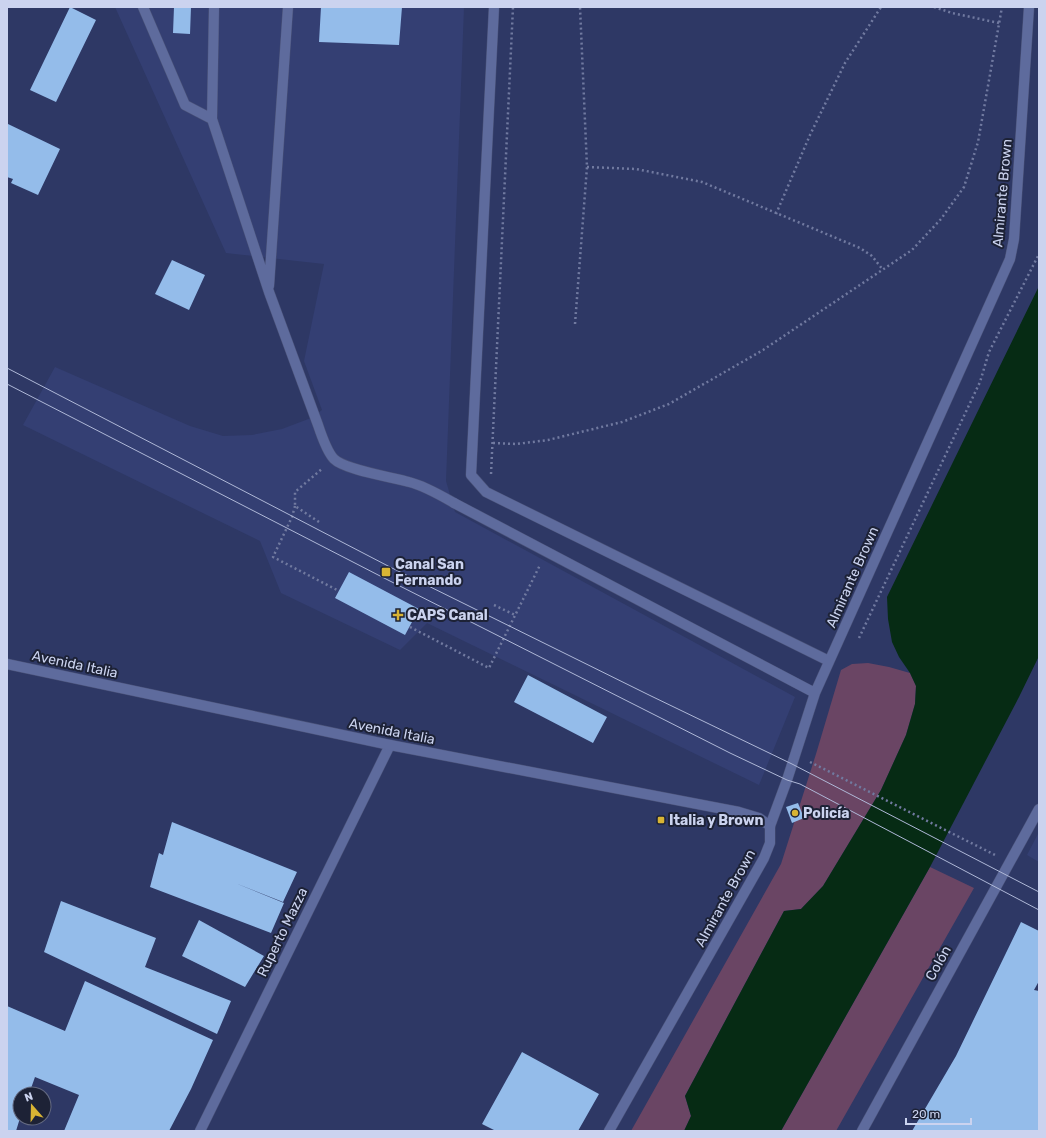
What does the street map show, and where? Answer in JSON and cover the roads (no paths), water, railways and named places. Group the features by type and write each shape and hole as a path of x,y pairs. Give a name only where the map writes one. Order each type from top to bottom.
{"street":[{"path":"142,7 185,105 212,119"},
{"path":"214,7 212,119 269,292 326,446 334,459 348,467 411,482 439,494 546,552 815,693"},
{"path":"269,292 288,7"},
{"path":"494,7 471,475 486,492 829,661"},
{"name":"Almirante Brown","path":"609,1131 764,858 770,843 770,826 787,780 815,693 1010,259 1014,239 1029,7"},
{"name":"Avenida Italia","path":"7,664 390,745 739,812 759,818 770,826"},
{"name":"Ruperto Mazza","path":"200,1131 390,745"},
{"name":"Colón","path":"862,1131 1039,809"}],"tram line":[{"path":"7,368 390,567 792,764 1039,892"},
{"path":"7,384 384,578 730,753 787,780 800,784 1039,910"}],"place":[{"name":"Canal San Fernando","path":"386,572"},
{"name":"CAPS Canal","path":"398,615"},
{"name":"Policía","path":"795,813"},
{"name":"Italia y Brown","path":"661,820"}]}
